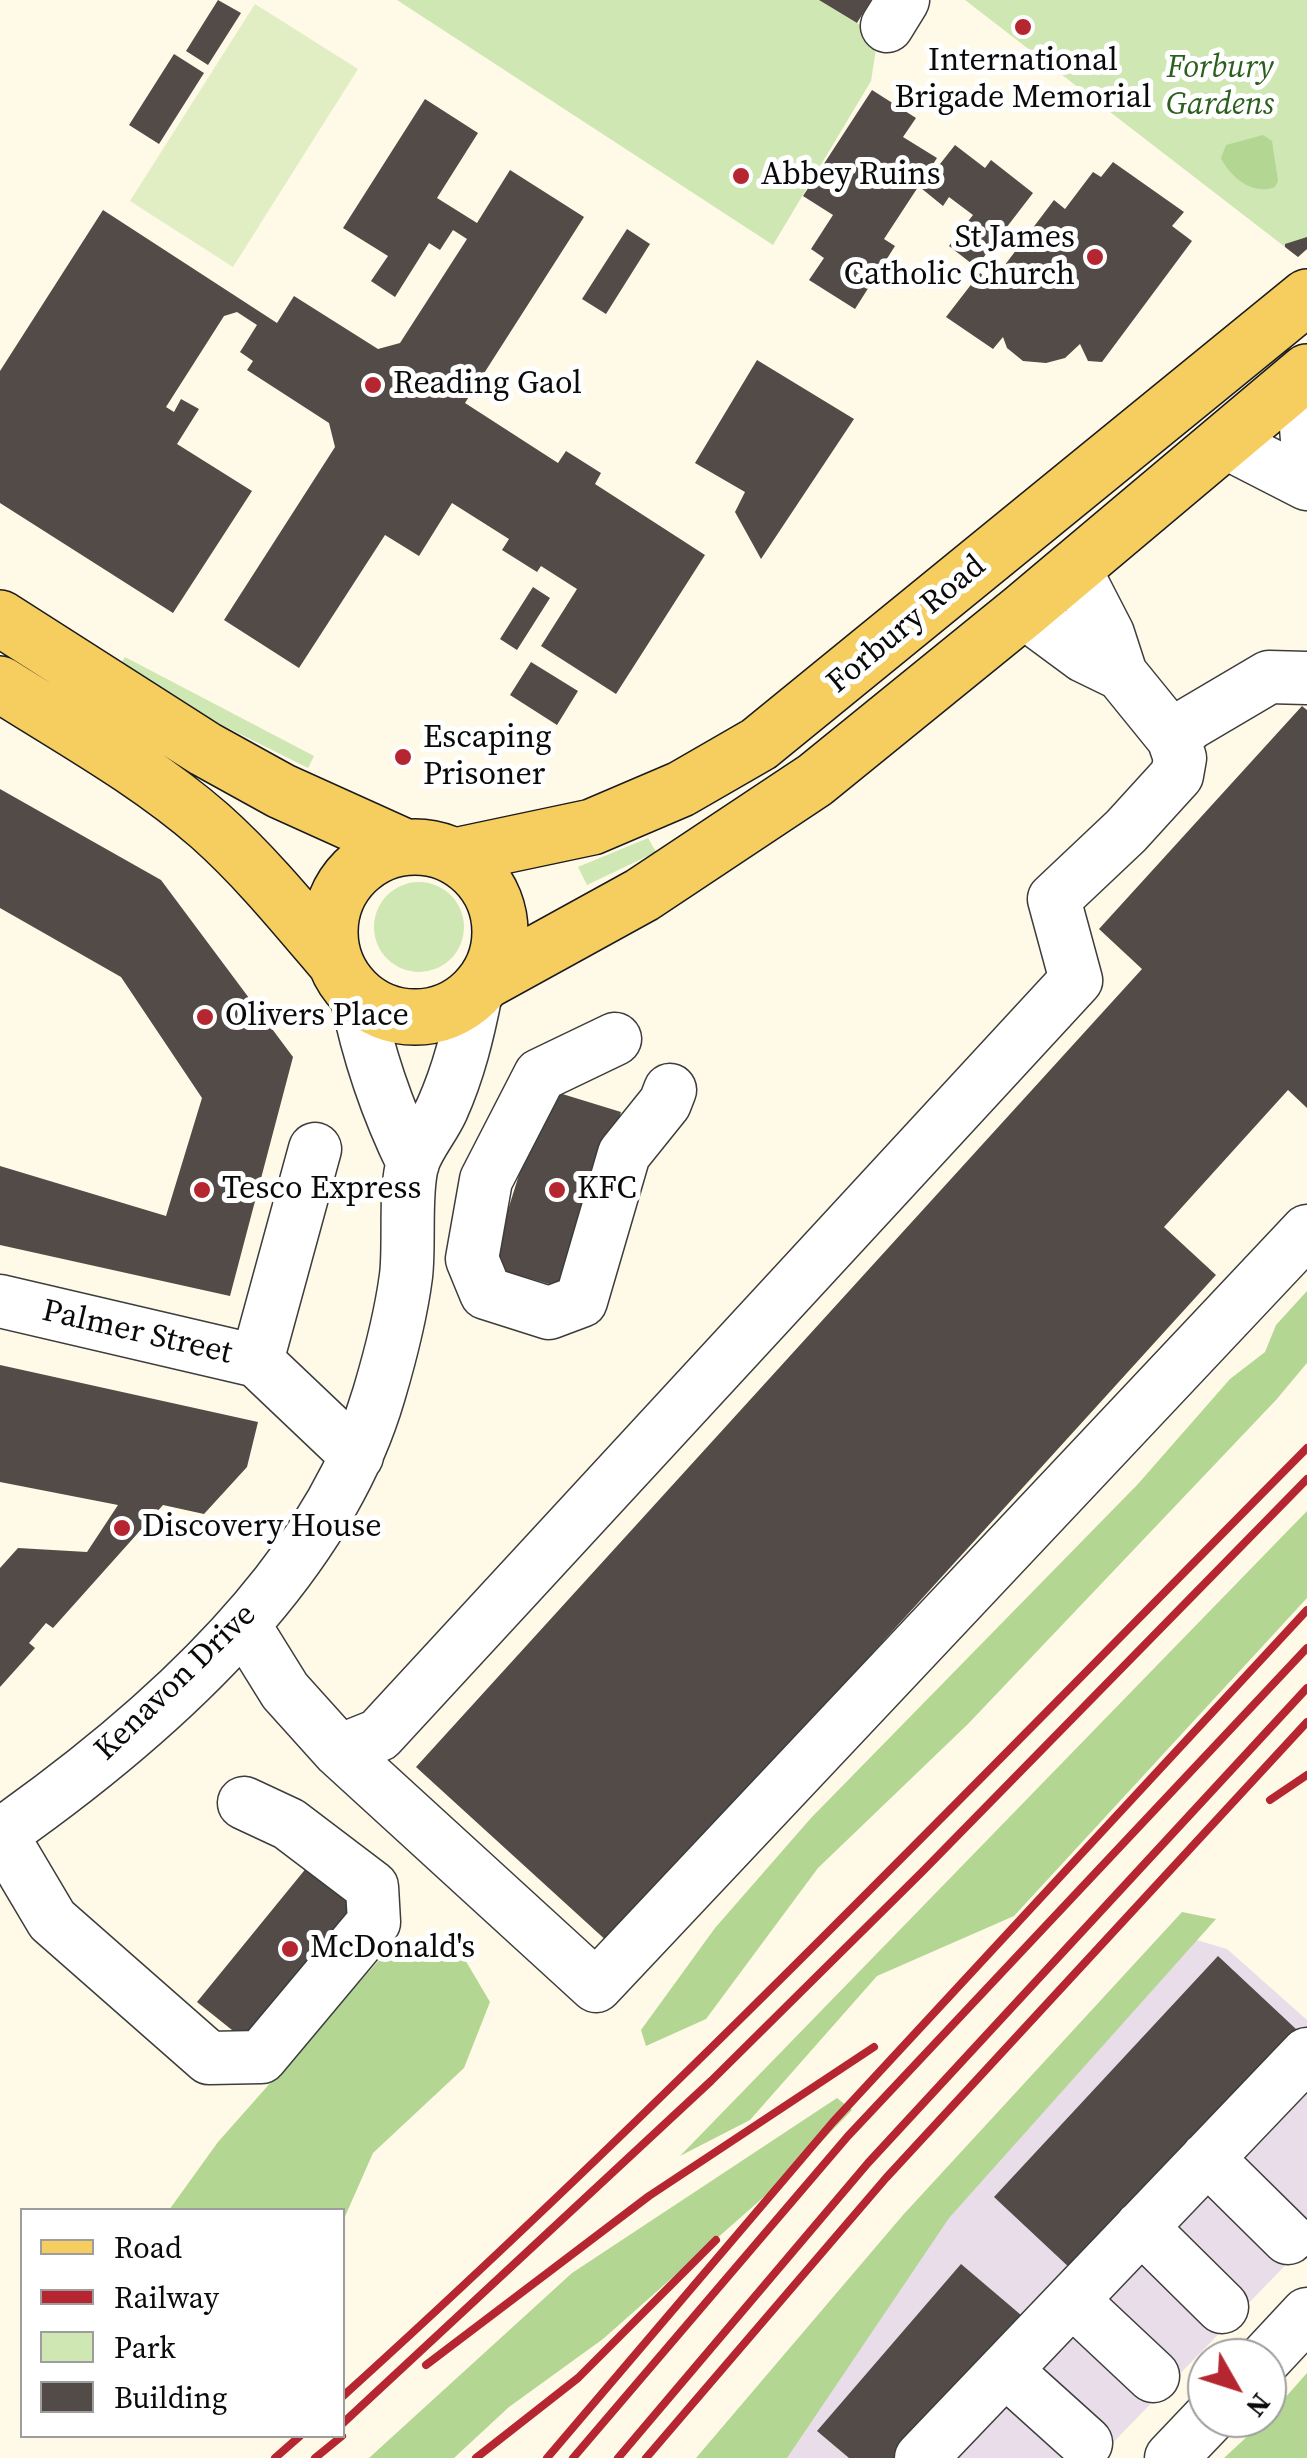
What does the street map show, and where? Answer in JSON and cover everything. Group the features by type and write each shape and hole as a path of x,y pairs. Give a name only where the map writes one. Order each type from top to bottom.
{"main road":[{"name":"Forbury Road","path":"430,852 592,827 681,789 759,744 1307,298"},
{"name":"Forbury Road","path":"480,987 642,895 815,780 1023,612 1304,375"},
{"path":"0,618 205,749 281,791 476,872 492,893 500,915 501,939 496,961 480,987 456,1007 433,1016 408,1017 375,1008 260,875 210,826 158,785 0,684"},
{"path":"346,978 330,938 332,914 340,892 364,863 384,853 430,852"}],"street":[{"path":"1304,375 1307,440"},
{"path":"1225,442 1307,484"},
{"path":"339,1751 379,1735 1076,980 1054,899 1126,831 1177,775 1180,758 1173,738 1121,674 1108,634 1074,568"},
{"path":"1023,612 1084,656 1121,674"},
{"path":"1173,738 1191,723 1269,677 1307,678"},
{"path":"346,978 388,1114 413,1163"},
{"name":"Kenavon Drive","path":"0,1834 55,1795 213,1658 298,1556 357,1456 380,1394 406,1276 413,1163 440,1114 464,1052 480,987"},
{"path":"616,1039 540,1075 486,1180 472,1258 486,1293 549,1313 581,1301 624,1154 665,1104 670,1090"},
{"path":"257,1361 315,1148"},
{"path":"244,1625 286,1691 339,1751 596,1986 1307,1231"},
{"name":"Palmer Street","path":"0,1301 257,1361 357,1456"},
{"path":"0,1834 52,1920 210,2058 261,2057 374,1922 372,1886 289,1824 244,1803"},
{"path":"921,2458 1207,2158 1300,2075"},
{"path":"1207,2158 1288,2238"},
{"path":"1141,2227 1222,2307"},
{"path":"1072,2300 1153,2376"},
{"path":"1285,2338 1307,2314"},
{"path":"1006,2370 1086,2443"},
{"path":"1170,2458 1189,2438"}],"shaded area":[{"path":"1193,1939 1227,1949 1307,2020 1307,2243 1215,2338 1187,2338 1187,2366 1098,2458 775,2458 937,2207"}],"green space":[{"name":"Abbey Ruins","path":"397,0 819,0 878,36 871,81 773,245"},
{"name":"Forbury Gardens","path":"965,0 1307,0 1307,249 1298,257"},
{"path":"255,4 358,69 233,267 130,201"},
{"path":"1263,135 1272,141 1278,181 1275,187 1259,189 1243,183 1221,158 1226,145"},
{"path":"125,657 314,756 308,768 210,719 121,663"},
{"path":"648,838 656,852 587,885 578,867"},
{"path":"419,882 436,885 451,895 461,910 461,944 451,959 436,969 419,972 402,969 387,959 377,944 374,927 377,910 387,895 402,885"},
{"path":"1307,1291 1307,1363 1276,1400 968,1724 818,1868 706,2019 646,2046 641,2030 715,1928 811,1818 1138,1484 1230,1379 1265,1352 1276,1325"},
{"path":"1307,1511 1307,1598 1014,1916 877,1976 750,2120 680,2156"},
{"path":"1182,1912 1216,1919 949,2218 787,2458 696,2458 903,2215"},
{"path":"454,1941 490,2002 464,2068 373,2153 345,2216 345,2208 170,2208 218,2142 388,1950"},
{"path":"837,2098 852,2110 792,2172 603,2339 509,2407 454,2458 369,2458 572,2273"},
{"path":"1307,2373 1307,2458 1224,2458 1246,2438 1287,2438 1287,2396"}],"building":[{"path":"218,0 241,13 208,65 186,51"},
{"path":"819,0 871,0 857,23"},
{"path":"174,54 204,73 159,144 129,125"},
{"path":"872,90 916,118 903,137 937,158 884,239 895,246 855,309 809,280 824,258 811,249 833,215 803,196"},
{"name":"Reading Gaol","path":"425,99 478,133 437,198 477,223 510,170 584,217 465,403 558,463 566,451 601,473 595,484 705,555 616,694 541,646 577,589 541,566 537,572 502,550 509,539 452,503 419,556 385,535 299,668 224,620 335,447 329,423 247,370 253,361 240,352 257,325 237,312 224,316 166,407 174,412 181,399 199,409 177,444 252,491 173,613 0,503 0,371 103,210 277,323 294,296 378,349 400,343 467,239 453,230 440,250 429,243 395,297 371,281 388,256 343,228"},
{"path":"955,145 985,168 991,160 1033,193 976,267 949,246 973,215 949,197 943,206 921,188"},
{"name":"St James Catholic Church","path":"1113,162 1184,212 1172,226 1192,241 1102,362 1088,361 1080,344 1065,358 1046,363 1023,361 1007,348 1003,337 993,349 946,317 980,273 992,282 1054,200 1065,209 1093,172 1101,177"},
{"path":"627,229 650,244 606,314 582,299"},
{"path":"1307,237 1307,249 1298,257 1285,247 1285,244"},
{"path":"757,360 854,419 761,559 735,512 745,492 695,463"},
{"path":"533,587 550,598 517,650 500,639"},
{"path":"531,662 578,691 557,725 510,695"},
{"path":"1302,706 1307,710 1307,1108 1288,1090 1164,1227 1216,1275 609,1943 416,1767 1142,969 1099,929"},
{"name":"Olivers Place","path":"0,789 161,880 293,1057 230,1296 0,1245 0,1166 166,1216 202,1098 121,977 0,908"},
{"name":"KFC","path":"546,1089 621,1112 570,1290 490,1267"},
{"name":"Discovery House","path":"0,1365 258,1422 247,1467 204,1514 163,1505 53,1628 46,1623 29,1643 35,1648 0,1687 0,1568 18,1548 87,1552 118,1505 0,1482"},
{"name":"McDonald's","path":"312,1861 372,1910 257,2050 197,2002"},
{"path":"1218,1956 1296,2029 1072,2270 994,2197"},
{"path":"961,2264 1021,2315 898,2458 849,2458 817,2431"}],"railway":[{"path":"345,2394 711,2048 1307,1448"},
{"path":"345,2421 711,2081 1307,1479"},
{"path":"547,2458 833,2122 1307,1610"},
{"path":"573,2458 848,2136 1307,1648"},
{"path":"618,2458 868,2163 1307,1688"},
{"path":"646,2458 886,2178 1307,1722"},
{"path":"1270,1800 1307,1775"},
{"path":"426,2365 649,2196 874,2047"},
{"path":"476,2458 578,2378 716,2240"},
{"path":"275,2458 298,2438"},
{"path":"315,2458 340,2438"}],"place":[{"name":"International Brigade Memorial","path":"1023,27"},
{"name":"Abbey Ruins","path":"741,176"},
{"name":"St James Catholic Church","path":"1095,257"},
{"name":"Reading Gaol","path":"373,385"},
{"name":"Escaping Prisoner","path":"403,757"},
{"name":"Olivers Place","path":"205,1017"},
{"name":"Tesco Express","path":"202,1190"},
{"name":"KFC","path":"557,1190"},
{"name":"Discovery House","path":"122,1528"},
{"name":"McDonald's","path":"290,1949"}]}
